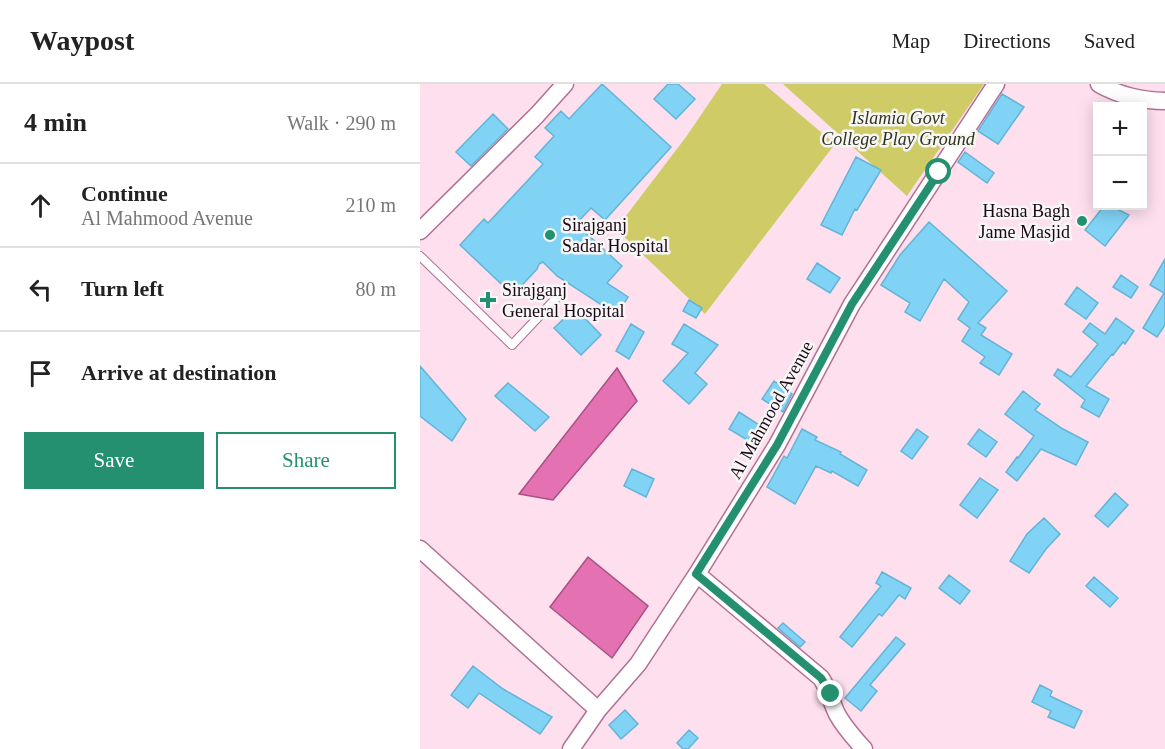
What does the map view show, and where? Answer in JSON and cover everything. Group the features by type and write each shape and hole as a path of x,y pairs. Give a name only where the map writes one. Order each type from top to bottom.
{"street":[{"path":"420,231 566,84"},
{"name":"Al Mahmood Avenue","path":"571,749 598,710 638,663 696,574 777,445 852,304 996,84"},
{"path":"1099,84 1148,101 1165,101"},
{"path":"420,549 598,710"},
{"path":"696,574 821,678 831,694 835,711 842,723 864,749"}],"lane":[{"path":"420,256 512,345 562,292"}],"green space":[{"path":"722,84 764,84 835,144 705,314 616,229 686,137"},
{"name":"Islamia Govt College Play Ground","path":"783,84 984,84 907,196"}],"shaded area":[{"path":"617,368 637,401 553,500 519,494"},
{"path":"588,557 648,606 612,658 550,607"}],"building":[{"path":"602,84 671,147 605,220 591,208 576,224 622,266 607,283 628,297 617,315 557,276 543,262 513,295 460,245 484,219 488,223 543,164 535,157 554,136 545,128 561,111 569,119"},
{"path":"668,84 678,84 695,99 676,119 654,99"},
{"path":"1002,94 1024,107 998,144 978,131"},
{"path":"493,114 508,129 471,166 456,152"},
{"path":"965,152 994,173 987,183 958,162"},
{"path":"856,157 881,170 857,210 855,209 842,235 821,225"},
{"path":"1101,210 1119,210 1129,215 1105,246 1085,230"},
{"path":"929,222 1007,291 978,323 986,328 981,335 1012,354 999,375 980,363 985,357 962,341 970,328 958,319 969,302 944,279 920,321 905,312 910,303 881,285 900,255"},
{"path":"1165,259 1165,325 1157,337 1143,328 1164,293 1150,285"},
{"path":"817,263 840,278 830,293 807,279"},
{"path":"1121,275 1138,287 1131,298 1113,287"},
{"path":"1077,287 1098,303 1086,319 1065,304"},
{"path":"689,300 702,308 696,318 683,311"},
{"path":"575,308 601,335 581,355 554,328"},
{"path":"1116,318 1134,331 1086,386 1109,399 1099,417 1081,407 1085,400 1054,375 1058,369 1071,377 1098,344 1083,332 1090,323 1105,334"},
{"path":"631,324 644,332 629,359 616,351"},
{"path":"684,324 718,345 695,373 707,384 689,404 663,381 688,353 672,344"},
{"path":"420,366 466,419 452,441 420,416"},
{"path":"774,381 792,394 783,412 762,399"},
{"path":"508,383 549,417 535,431 495,396"},
{"path":"1023,391 1040,404 1035,410 1088,442 1076,465 1041,449 1017,481 1006,472 1034,436 1005,414"},
{"path":"739,412 767,430 757,446 729,429"},
{"path":"802,429 817,437 815,440 841,452 840,454 867,470 858,486 832,471 831,473 816,466 795,504 767,487 784,456 787,458"},
{"path":"917,429 928,437 912,459 901,451"},
{"path":"979,429 997,442 986,457 968,444"},
{"path":"632,469 654,479 646,497 624,486"},
{"path":"980,478 998,490 977,518 960,505"},
{"path":"1115,493 1128,505 1108,527 1095,516"},
{"path":"1044,518 1060,534 1029,573 1010,561 1027,534"},
{"path":"882,572 911,588 905,599 899,595 882,616 879,614 852,647 840,637 881,586 876,583"},
{"path":"949,575 970,591 960,604 939,588"},
{"path":"1094,577 1118,598 1110,607 1086,586"},
{"path":"783,623 805,642 800,647 778,628"},
{"path":"896,637 905,644 870,685 877,691 861,711 845,698"},
{"path":"473,666 503,689 552,717 540,734 479,693 468,708 451,695"},
{"path":"1040,685 1052,691 1050,696 1082,711 1074,728 1048,717 1051,711 1032,702"},
{"path":"625,710 638,724 621,739 609,725"},
{"path":"689,730 698,738 688,749 683,749 677,743"}],"place":[{"name":"Hasna Bagh Jame Masjid","path":"1082,221"},
{"name":"Sirajganj Sadar Hospital","path":"550,235"},
{"name":"Sirajganj General Hospital","path":"488,300"}],"route":[{"path":"831,694 821,678 696,574 777,445 852,304 939,172"}]}
